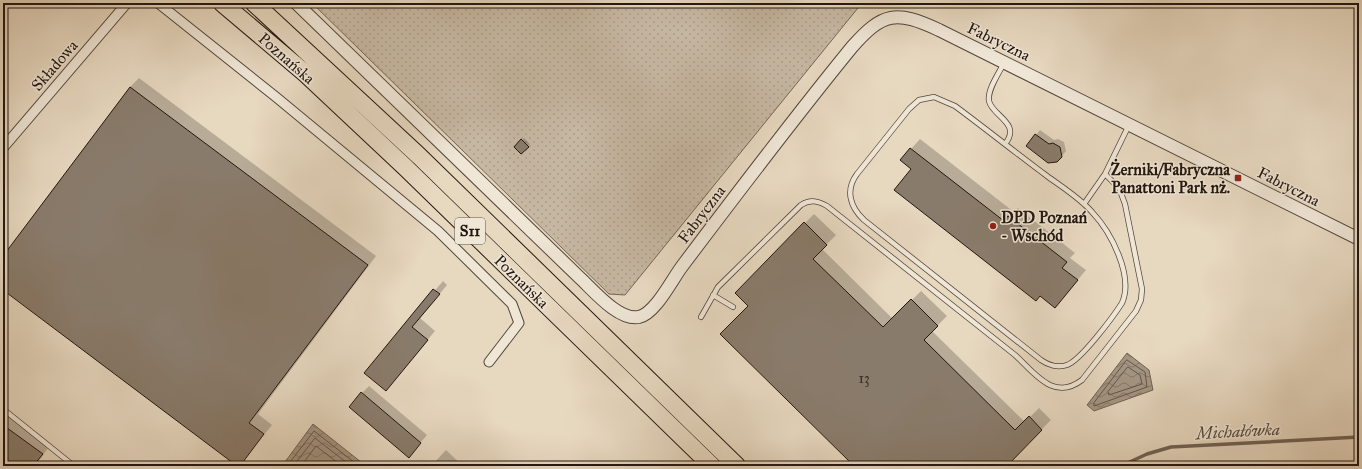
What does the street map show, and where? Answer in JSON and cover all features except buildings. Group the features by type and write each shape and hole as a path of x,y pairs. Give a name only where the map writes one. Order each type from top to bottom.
{"highway":[{"name":"Poznańska","path":"222,3 306,74 405,167 712,466"},
{"name":"Poznańska","path":"254,3 419,156 737,466"}],"street":[{"name":"Składowa","path":"3,148 127,3"},
{"path":"158,3 276,97 438,231 512,304 519,323 489,362"},
{"name":"Fabryczna","path":"296,3 580,278 615,309 627,316 642,316 653,309 688,258 844,56 864,33 880,20 901,17 917,21 1005,62 1359,238"}],"lane":[{"path":"1005,62 990,92 989,100 992,107 1003,118 1008,126 1010,135 1005,144"},
{"path":"934,97 948,102 1084,204 1098,220 1122,261 1125,294 1119,308 1078,357 1068,365 1051,366 1041,360 864,220 856,212 850,197 853,179 908,109 919,100 934,97"},
{"path":"1084,204 1105,174 1129,124"},
{"path":"701,317 722,282 801,205 808,201 817,201 827,206 1014,355 1042,382 1052,387 1060,388 1074,385 1082,380 1136,311 1141,300 1141,282 1125,204 1119,188 1105,174"},
{"path":"713,295 733,307"},
{"path":"3,409 74,466"}],"shaded area":[{"path":"312,3 862,3 625,295 609,294"}],"water":[{"path":"1127,353 1149,370 1153,390 1094,411 1087,405"},
{"path":"313,424 366,466 282,466"}],"waterway":[{"name":"Michałówka","path":"1121,466 1147,454 1171,447 1359,437"}],"place":[{"name":"Żerniki/Fabryczna Panattoni Park nż.","path":"1238,178"},
{"name":"DPD Poznań - Wschód","path":"993,226"}]}
